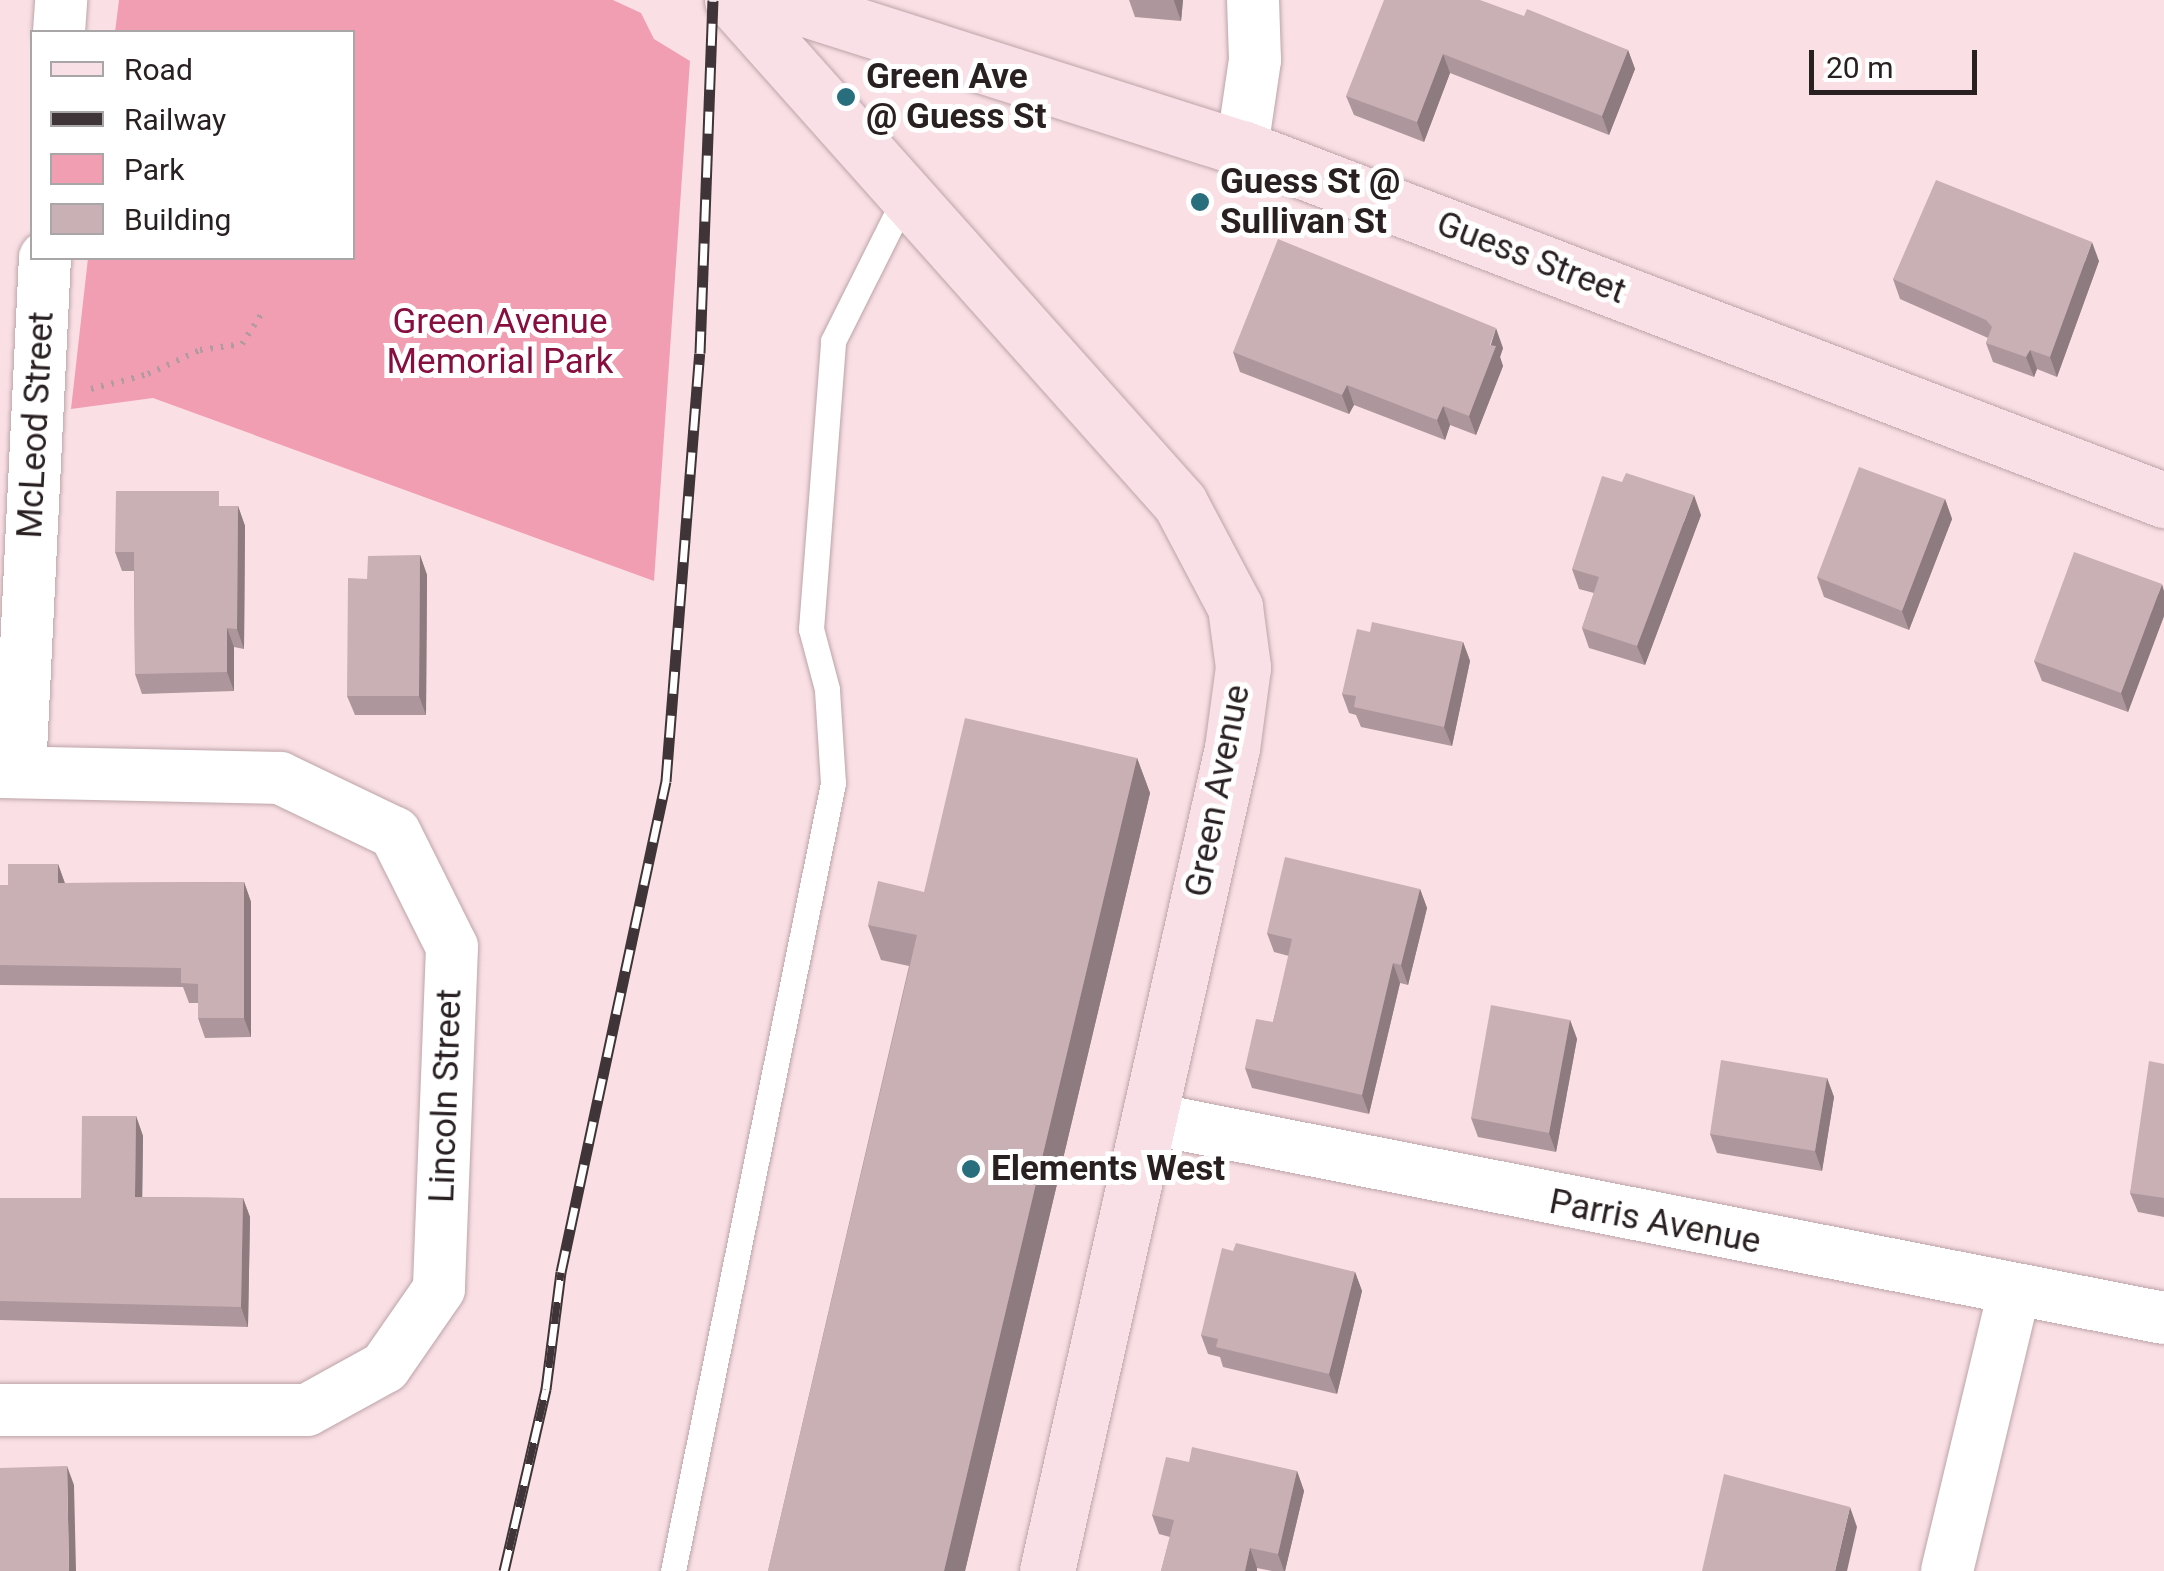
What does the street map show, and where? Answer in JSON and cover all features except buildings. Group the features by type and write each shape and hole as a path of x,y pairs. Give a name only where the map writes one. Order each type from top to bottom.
{"street":[{"path":"59,30 62,0"},
{"name":"Green Avenue","path":"732,0 1180,503 1234,607 1242,666 1232,748 1047,1571"},
{"name":"Guess Street","path":"777,0 1242,148 2164,500"},
{"path":"1242,148 1255,60 1253,0"},
{"name":"McLeod Street","path":"10,772 45,260"},
{"name":"Lincoln Street","path":"0,1410 307,1410 385,1367 439,1289 452,947 395,834 280,778 10,772"},
{"name":"Parris Avenue","path":"1148,1118 2014,1292 2164,1318"},
{"path":"1947,1571 2014,1292"}],"lane":[{"path":"673,1571 834,784 827,689 811,629 834,340 906,195"}],"path":[{"path":"36,402 148,374 200,350 242,344 263,312"}],"green space":[{"name":"Green Avenue Memorial Park","path":"119,0 613,0 641,13 654,39 690,61 654,581 153,398 71,409 88,260 355,260 355,30 115,30"}],"railway":[{"path":"504,1571 546,1389 561,1272 666,781 700,353 713,0"}],"place":[{"name":"Green Ave @ Guess St","path":"846,97"},
{"name":"Guess St @ Sullivan St","path":"1200,202"},
{"name":"Elements West","path":"971,1169"}]}
